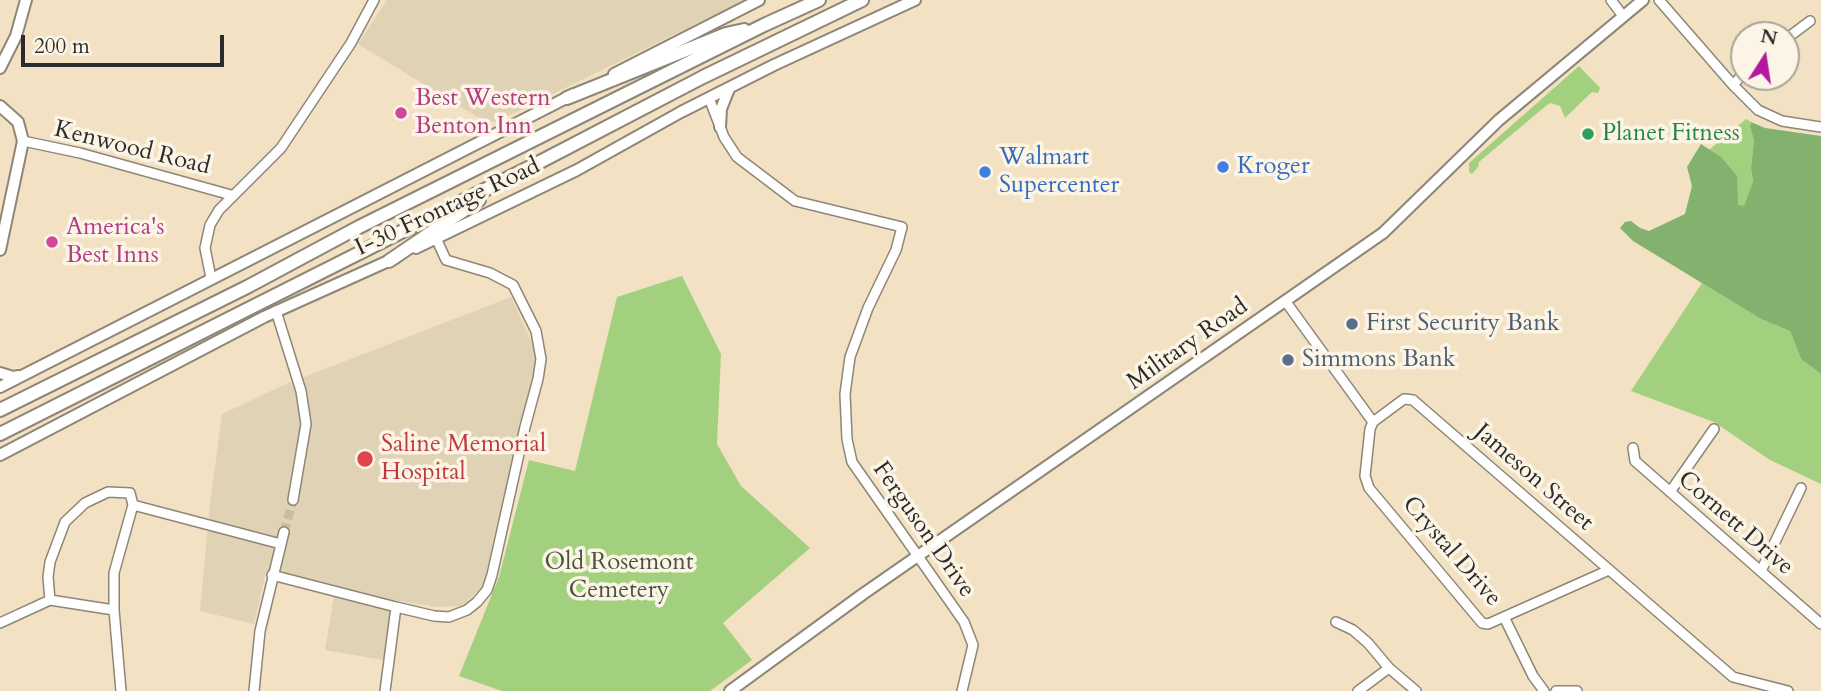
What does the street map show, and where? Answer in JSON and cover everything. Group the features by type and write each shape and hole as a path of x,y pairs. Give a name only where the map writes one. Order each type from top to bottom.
{"highway":[{"path":"0,410 247,287 359,227 819,0"},
{"path":"0,434 715,71 862,0"},
{"path":"567,98 726,34 764,25"},
{"path":"389,261 522,171"}],"main road":[{"path":"0,68 16,36 26,0"},
{"name":"I-30 Frontage Road","path":"0,387 759,0"},
{"name":"I-30 Frontage Road","path":"0,455 276,311 389,261 577,170 709,98 915,0"},
{"name":"Military Road","path":"732,690 917,556 1383,233 1499,120 1643,0"},
{"path":"720,127 721,109 729,88"},
{"path":"0,94 3,110 18,122 23,141 0,250"},
{"path":"0,373 13,377 25,375"}],"street":[{"path":"211,278 205,248 210,225 231,195 281,148 351,43 374,0"},
{"path":"1611,0 1623,16"},
{"path":"1659,0 1730,82"},
{"path":"1800,28 1810,21"},
{"path":"1739,91 1752,105 1772,118 1821,127"},
{"name":"Ferguson Drive","path":"709,98 720,127 737,157 795,201 902,228 896,250 865,315 850,357 846,413 852,462 964,622 974,645 962,691"},
{"name":"Kenwood Road","path":"23,141 80,153 231,195"},
{"path":"272,575 434,616 449,617 467,610 477,603 487,590 541,359 536,331 513,285 490,273 446,260 436,238"},
{"path":"1286,302 1373,422"},
{"path":"276,311 301,391 306,424 293,500"},
{"name":"Jameson Street","path":"1373,422 1404,399 1413,400 1733,677 1788,691"},
{"name":"Crystal Drive","path":"1373,422 1365,476 1369,488 1482,623 1488,624 1609,570"},
{"path":"1670,492 1714,429"},
{"name":"Cornett Drive","path":"1633,448 1635,461 1821,624"},
{"path":"1761,570 1801,488"},
{"path":"50,600 50,562 65,522 85,503 108,492 130,493 133,505 114,573 114,610 121,691"},
{"path":"133,505 281,544"},
{"path":"254,691 260,631 284,532"},
{"path":"0,624 50,600 114,610"},
{"path":"385,691 396,607"},
{"path":"1504,617 1533,676 1544,691"},
{"path":"1336,622 1353,630 1389,668 1416,691"},
{"path":"1358,691 1389,668"},
{"path":"1556,691 1577,691"}],"shaded area":[{"path":"387,0 744,0 496,122 484,121 358,44"},
{"name":"Saline Memorial Hospital","path":"511,297 538,356 483,586 462,606 438,607 393,600 383,660 325,650 336,585 266,571 254,624 200,611 222,414 286,384"}],"green space":[{"path":"1579,66 1600,88 1598,93 1592,92 1565,118 1560,106 1551,103 1547,105 1479,162 1472,174 1469,172 1469,163"},
{"path":"1746,119 1751,122 1754,140 1751,168 1753,183 1744,207 1738,205 1709,150"},
{"path":"1751,122 1765,128 1821,136 1821,374 1801,359 1790,331 1761,319 1633,241 1620,228 1625,222 1631,221 1649,231 1685,214 1692,186 1687,167 1701,144 1721,157 1737,176 1738,205 1744,206 1753,182 1751,168 1754,140"},
{"name":"Old Rosemont Cemetery","path":"682,276 721,354 717,444 741,486 810,548 723,623 752,660 710,691 502,691 459,676 499,577 529,460 575,471 617,297"},
{"path":"1702,283 1761,319 1790,331 1801,359 1821,374 1821,484 1770,460 1714,422 1631,391"}],"tunnel":[{"path":"284,532 293,500"}],"place":[{"name":"Best Western Benton Inn","path":"401,113"},
{"name":"Planet Fitness","path":"1588,134"},
{"name":"Kroger","path":"1223,167"},
{"name":"Walmart Supercenter","path":"985,172"},
{"name":"America's Best Inns","path":"52,242"},
{"name":"First Security Bank","path":"1352,324"},
{"name":"Simmons Bank","path":"1288,360"},
{"name":"Saline Memorial Hospital","path":"365,459"}]}
